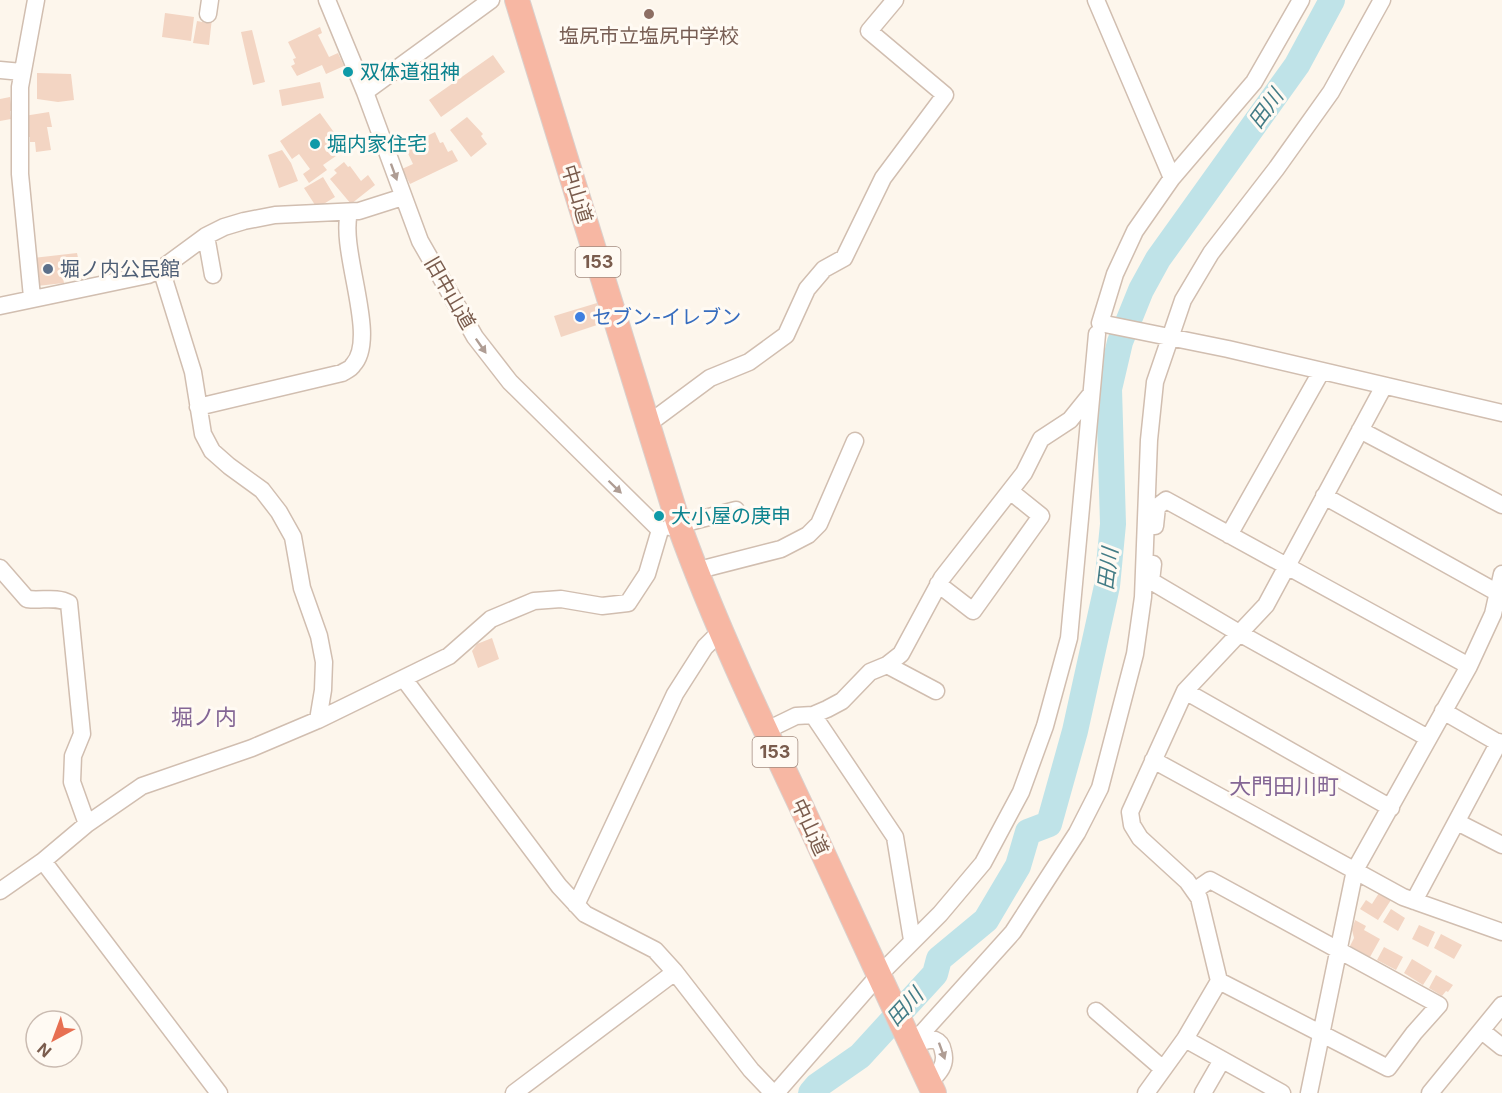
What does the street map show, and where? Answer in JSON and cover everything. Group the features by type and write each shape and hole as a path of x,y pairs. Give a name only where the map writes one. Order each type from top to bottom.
{"highway":[{"name":"中山道","path":"517,0 648,424 669,527 695,571 765,731 931,1088"}],"street":[{"path":"32,297 20,174 20,87 36,0"},
{"name":"旧中山道","path":"327,0 365,92 420,241 488,357 541,414 669,527"},
{"path":"365,92 491,0"},
{"path":"648,424 710,378 749,362 786,335 807,289 824,269 844,258 883,178 945,95 869,31 895,0"},
{"path":"1095,0 1172,178"},
{"path":"404,679 559,886 585,914 655,950 675,972 751,1070 775,1093 881,978 912,940 940,914 983,862 1021,792 1045,726 1069,638 1091,394 1101,327 1115,274 1135,231 1172,178 1254,82 1301,0"},
{"path":"911,1042 923,1032 1013,932 1077,833 1100,788 1135,654 1143,597 1149,440 1155,382 1169,338 1190,286 1211,253 1276,169 1331,92 1382,0"},
{"path":"0,70 22,72"},
{"path":"0,306 32,297 148,275 161,269 206,236 244,221 275,215 359,212 403,197"},
{"path":"198,407 342,373 353,366 358,358 361,345 361,324 346,224 349,213"},
{"path":"206,236 213,275"},
{"path":"161,269 193,372 203,434 212,451 262,490 279,512 293,537 302,588 319,636 324,662 323,690 318,720"},
{"path":"1101,327 1228,349 1502,413"},
{"path":"1229,535 1321,372"},
{"path":"1146,1093 1185,1039 1219,981 1199,898 1187,881 1140,838 1132,825 1130,813 1185,691 1266,604 1384,386"},
{"path":"765,731 796,716 813,715 842,701 870,672 887,665 901,654 938,584 1024,473 1041,439 1070,420 1091,394"},
{"path":"1360,430 1502,505"},
{"path":"695,571 781,549 808,535 819,524 855,441"},
{"path":"938,584 973,611 1041,516 1010,491"},
{"path":"1324,496 1498,593"},
{"path":"1428,738 1239,633 1151,581 1157,507 1166,500 1469,666"},
{"path":"0,891 43,861 87,824 142,786 252,748 404,679 449,656 490,619 534,601 561,599 602,606 628,603 647,574 669,527 736,510"},
{"path":"0,567 27,599 60,598 69,603 82,734 73,756 72,782 87,824"},
{"path":"1309,1093 1355,870 1469,666 1493,614 1502,574"},
{"path":"576,904 675,694 705,648 720,632"},
{"path":"887,665 936,691"},
{"path":"1185,691 1390,808"},
{"path":"1414,901 1500,743 1443,711"},
{"path":"813,715 895,837 912,940"},
{"path":"1153,760 1414,901 1502,932"},
{"path":"1457,822 1502,845"},
{"path":"43,861 219,1093"},
{"path":"1194,891 1210,880 1439,1005 1388,1068 1219,981"},
{"path":"514,1093 675,972"},
{"path":"1431,1093 1502,1005"},
{"path":"1096,1011 1163,1069"},
{"path":"1482,1030 1502,1047"},
{"path":"1185,1039 1282,1093"},
{"path":"1203,1093 1222,1060"}],"building":[{"path":"165,13 194,17 191,41 162,37"},
{"path":"208,18 212,18 209,45 193,43 197,21 208,23"},
{"path":"320,27 322,33 318,35 329,57 338,53 344,66 326,74 322,65 297,76 291,66 295,64 293,59 296,58 288,42"},
{"path":"252,30 265,82 253,85 241,32"},
{"path":"493,55 505,72 441,117 429,100"},
{"path":"37,73 71,74 74,100 58,102 37,99"},
{"path":"320,82 324,98 282,106 279,90"},
{"path":"10,97 11,119 0,121 0,99"},
{"path":"49,112 52,127 47,127 51,150 36,152 35,142 30,142 30,137 27,137 24,116"},
{"path":"320,113 346,149 323,165 327,170 309,183 303,174 310,169 299,154 292,159 280,141"},
{"path":"467,117 483,134 481,136 487,144 471,157 450,130"},
{"path":"435,132 440,143 443,142 448,152 452,150 458,161 410,184 402,169 413,164 405,147"},
{"path":"282,150 291,163 298,181 279,188 268,155"},
{"path":"344,162 348,167 350,166 361,181 368,175 375,185 351,204 330,179 337,173 334,170"},
{"path":"323,177 335,197 317,208 304,188"},
{"path":"77,253 83,281 76,282 75,276 63,278 64,283 37,286 33,258"},
{"path":"597,303 603,323 561,337 554,316"},
{"path":"492,638 499,659 478,668 472,651 477,644"},
{"path":"1379,893 1391,900 1378,920 1360,909 1366,900 1372,904"},
{"path":"1391,909 1405,918 1398,931 1383,922"},
{"path":"1355,920 1366,926 1364,930 1380,939 1370,957 1350,946 1354,938 1352,930"},
{"path":"1419,925 1435,932 1428,947 1412,939"},
{"path":"1441,934 1462,945 1454,959 1434,948"},
{"path":"1384,947 1403,957 1396,970 1377,960"},
{"path":"1412,959 1432,971 1423,985 1404,973"},
{"path":"1436,975 1453,985 1442,996 1429,988"}],"waterway":[{"name":"田川","path":"811,1093 817,1086 860,1056 935,974 939,959 986,920 1018,866 1028,832 1049,824 1075,731 1107,586 1113,524 1109,389 1120,342 1141,290 1158,259 1297,65 1332,0"}],"place":[{"name":"塩尻市立塩尻中学校","path":"649,14"},
{"name":"双体道祖神","path":"348,72"},
{"name":"堀内家住宅","path":"315,144"},
{"name":"堀ノ内公民館","path":"48,269"},
{"name":"セブン-イレブン","path":"580,317"},
{"name":"大小屋の庚申","path":"659,516"}],"district":[{"name":"堀ノ内","path":"204,717"},
{"name":"大門田川町","path":"1284,786"}]}
